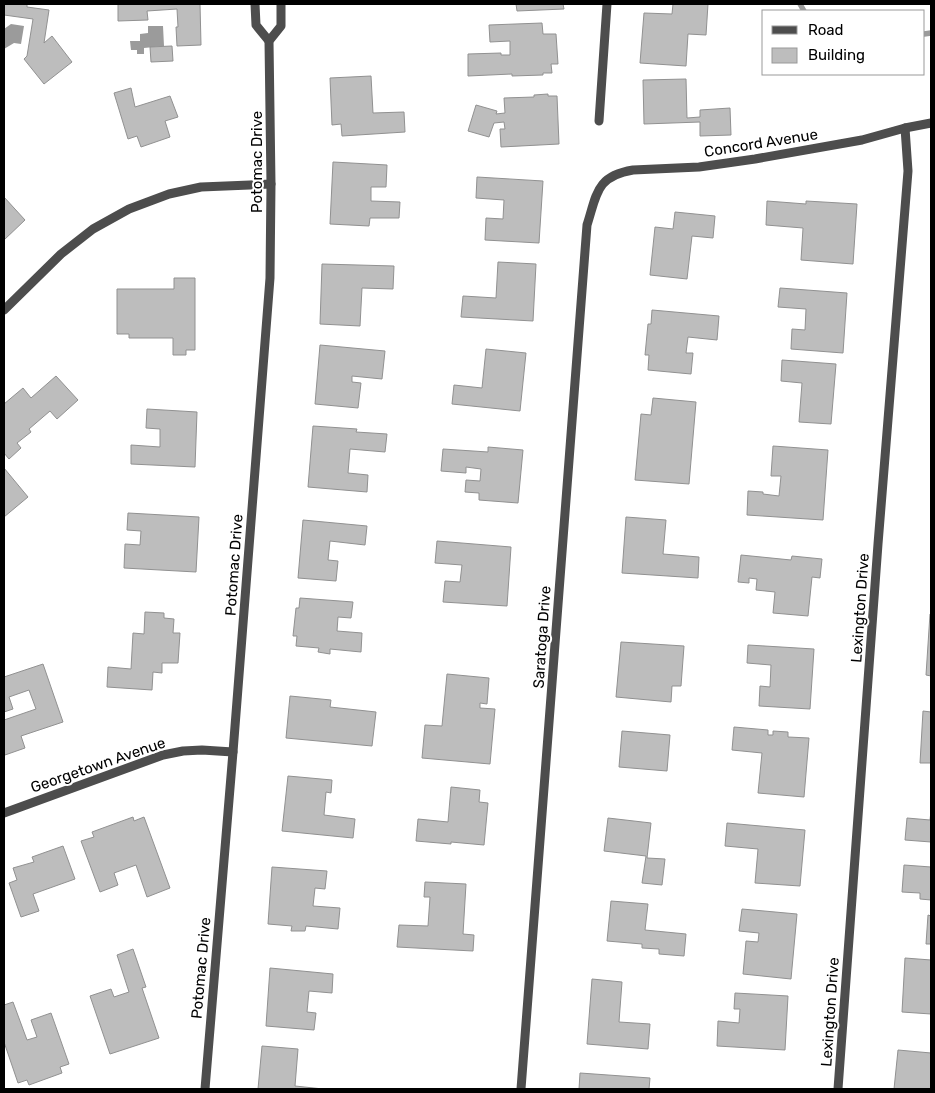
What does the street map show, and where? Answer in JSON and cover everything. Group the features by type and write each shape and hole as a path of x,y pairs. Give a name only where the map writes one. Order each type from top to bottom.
{"street":[{"path":"255,4 256,25 269,41 281,26 281,4"},
{"path":"599,121 607,4"},
{"name":"Potomac Drive","path":"205,1089 270,278 269,41"},
{"name":"Concord Avenue","path":"599,188 606,180 622,172 717,165 862,140 931,123"},
{"name":"Lexington Drive","path":"838,1089 878,544 908,171 905,128"},
{"path":"4,310 61,254 92,229 128,209 169,194 201,187 271,184"},
{"name":"Saratoga Drive","path":"521,1089 587,225 599,188"},
{"name":"Georgetown Avenue","path":"4,813 163,755 202,750 233,752"}],"shaded area":[{"path":"11,24 24,26 21,44 14,43 4,49 4,29"},
{"path":"148,26 163,26 164,46 144,48 144,54 137,54 137,50 131,50 130,41 140,41 140,34 148,33"}],"building":[{"path":"4,4 27,4 27,7 49,10 44,43 52,36 72,62 44,84 24,59 27,56 33,19 4,15"},
{"path":"118,4 200,4 201,45 177,46 177,9 147,11 148,20 118,21"},
{"path":"516,4 563,4 564,9 517,11"},
{"path":"673,4 708,4 706,35 688,34 686,66 640,63 644,13 672,14"},
{"path":"542,23 543,34 556,34 558,64 551,64 552,73 543,73 543,75 468,76 468,54 501,53 501,55 510,55 510,41 490,42 489,25"},
{"path":"172,46 173,61 151,62 150,47"},
{"path":"371,76 373,113 404,112 405,132 342,136 341,124 332,125 330,78"},
{"path":"686,79 687,118 700,117 700,110 730,108 731,135 700,136 700,122 644,124 643,80"},
{"path":"131,88 135,107 170,96 178,117 165,121 170,137 141,147 137,136 128,139 114,93"},
{"path":"548,94 548,96 557,96 559,144 501,147 500,129 505,129 504,122 494,123 489,137 468,131 476,105 497,111 496,114 505,113 504,98 534,97 534,95"},
{"path":"333,162 387,165 386,187 371,187 371,201 400,202 399,218 370,218 369,226 330,224"},
{"path":"477,177 543,181 539,243 485,240 486,218 503,219 504,200 476,198"},
{"path":"4,197 25,220 4,240"},
{"path":"767,201 806,204 806,201 857,204 853,264 801,260 803,228 766,225"},
{"path":"675,212 715,216 713,238 692,236 687,279 650,275 655,227 673,229"},
{"path":"498,262 536,264 533,321 461,317 463,296 496,298"},
{"path":"322,264 394,266 393,289 362,288 360,326 320,324"},
{"path":"174,278 195,278 195,350 186,350 186,355 173,355 173,338 129,338 129,334 117,334 117,289 174,289"},
{"path":"780,288 847,293 843,353 791,349 792,329 805,330 806,309 778,307"},
{"path":"652,310 719,316 717,340 688,337 686,353 693,353 691,374 648,370 649,355 645,355 648,324 651,324"},
{"path":"320,345 385,351 382,379 352,376 352,382 361,383 358,408 315,404"},
{"path":"486,349 526,353 520,411 452,404 454,385 482,388"},
{"path":"782,360 836,364 831,424 799,422 802,383 781,381"},
{"path":"56,376 78,400 57,419 50,411 29,429 31,432 17,443 21,448 9,459 4,453 4,404 23,388 31,398"},
{"path":"653,398 696,402 689,484 635,480 641,414 651,415"},
{"path":"147,409 197,412 195,467 131,464 131,445 160,447 160,429 146,428"},
{"path":"313,426 357,429 356,432 387,434 385,452 350,449 348,473 368,475 367,492 308,487"},
{"path":"773,446 828,450 823,520 747,515 748,491 779,496 781,476 771,476"},
{"path":"488,447 523,450 518,503 479,500 479,493 465,492 466,480 480,481 481,469 466,467 466,473 441,471 443,449 488,452"},
{"path":"4,468 28,497 4,517"},
{"path":"128,513 199,517 196,572 124,568 125,544 140,545 141,531 127,530"},
{"path":"626,517 666,520 663,554 699,557 698,578 622,573"},
{"path":"303,520 367,526 365,545 330,541 328,560 338,561 336,581 298,578"},
{"path":"437,541 511,547 507,606 443,602 445,581 460,582 462,565 435,563"},
{"path":"741,555 791,560 792,556 822,559 820,578 812,577 808,616 773,613 775,592 756,590 757,579 749,578 749,583 738,582"},
{"path":"300,598 353,602 351,618 338,617 337,631 362,633 361,652 330,649 330,654 318,652 319,648 296,646 297,636 293,636 296,608 299,608"},
{"path":"145,612 164,613 164,618 174,619 173,633 180,633 178,663 162,663 162,673 153,672 152,690 107,687 108,667 131,669 133,633 144,634"},
{"path":"931,614 931,676 926,675"},
{"path":"621,642 684,646 681,686 672,686 671,702 616,697"},
{"path":"748,645 814,649 810,709 759,706 760,686 770,687 771,665 747,663"},
{"path":"43,664 63,722 21,736 25,748 5,755 4,720 36,709 29,690 9,697 13,709 4,712 4,677"},
{"path":"447,674 489,678 487,704 480,703 480,708 495,709 490,764 422,758 425,725 442,726"},
{"path":"290,696 331,700 330,707 376,712 372,746 286,738"},
{"path":"923,711 931,712 931,763 920,763"},
{"path":"734,727 768,730 768,735 773,735 773,731 788,732 788,737 809,738 804,797 758,793 762,753 732,750"},
{"path":"622,731 670,735 667,771 619,767"},
{"path":"288,776 332,780 331,793 326,792 324,815 355,819 353,838 282,831"},
{"path":"451,787 480,790 479,802 488,803 484,845 416,841 418,819 448,822"},
{"path":"931,811 931,842 905,840 907,818 930,820"},
{"path":"133,817 134,821 144,817 170,888 147,897 136,865 114,873 118,885 100,892 81,841 94,837 92,832"},
{"path":"608,818 651,823 647,858 665,859 662,885 642,883 646,856 604,851"},
{"path":"727,823 805,830 800,886 755,883 758,849 725,846"},
{"path":"63,846 75,879 33,894 39,911 21,917 9,883 17,880 13,868 34,862 32,857"},
{"path":"904,865 931,867 931,900 920,899 920,893 902,892"},
{"path":"272,867 327,871 325,889 315,888 313,906 340,908 338,929 306,926 305,931 291,931 292,926 268,924"},
{"path":"425,882 466,884 463,934 474,935 473,951 397,947 399,925 428,926 430,897 424,897"},
{"path":"611,901 648,904 645,930 686,934 684,956 659,954 659,949 642,948 642,944 607,941"},
{"path":"742,909 797,914 791,979 743,974 746,941 758,942 759,933 739,931"},
{"path":"928,915 931,916 931,944 926,944"},
{"path":"133,949 146,987 142,988 159,1038 110,1054 90,996 111,989 114,997 129,992 117,955"},
{"path":"905,958 931,960 931,1014 902,1012"},
{"path":"270,968 333,974 332,993 309,991 307,1012 316,1013 314,1030 266,1026"},
{"path":"592,979 622,982 619,1022 650,1024 648,1049 587,1044"},
{"path":"735,993 788,996 785,1050 717,1046 718,1021 739,1023 740,1009 734,1009"},
{"path":"13,1002 27,1040 37,1037 31,1020 51,1013 69,1064 60,1067 62,1073 29,1085 27,1080 18,1083 4,1042 4,1005"},
{"path":"262,1046 298,1049 295,1086 323,1089 258,1089"},
{"path":"898,1050 931,1053 931,1089 894,1089"},
{"path":"580,1073 650,1078 649,1089 579,1089"}],"waterway":[{"path":"800,4 803,10"},
{"path":"925,34 931,33"}]}
